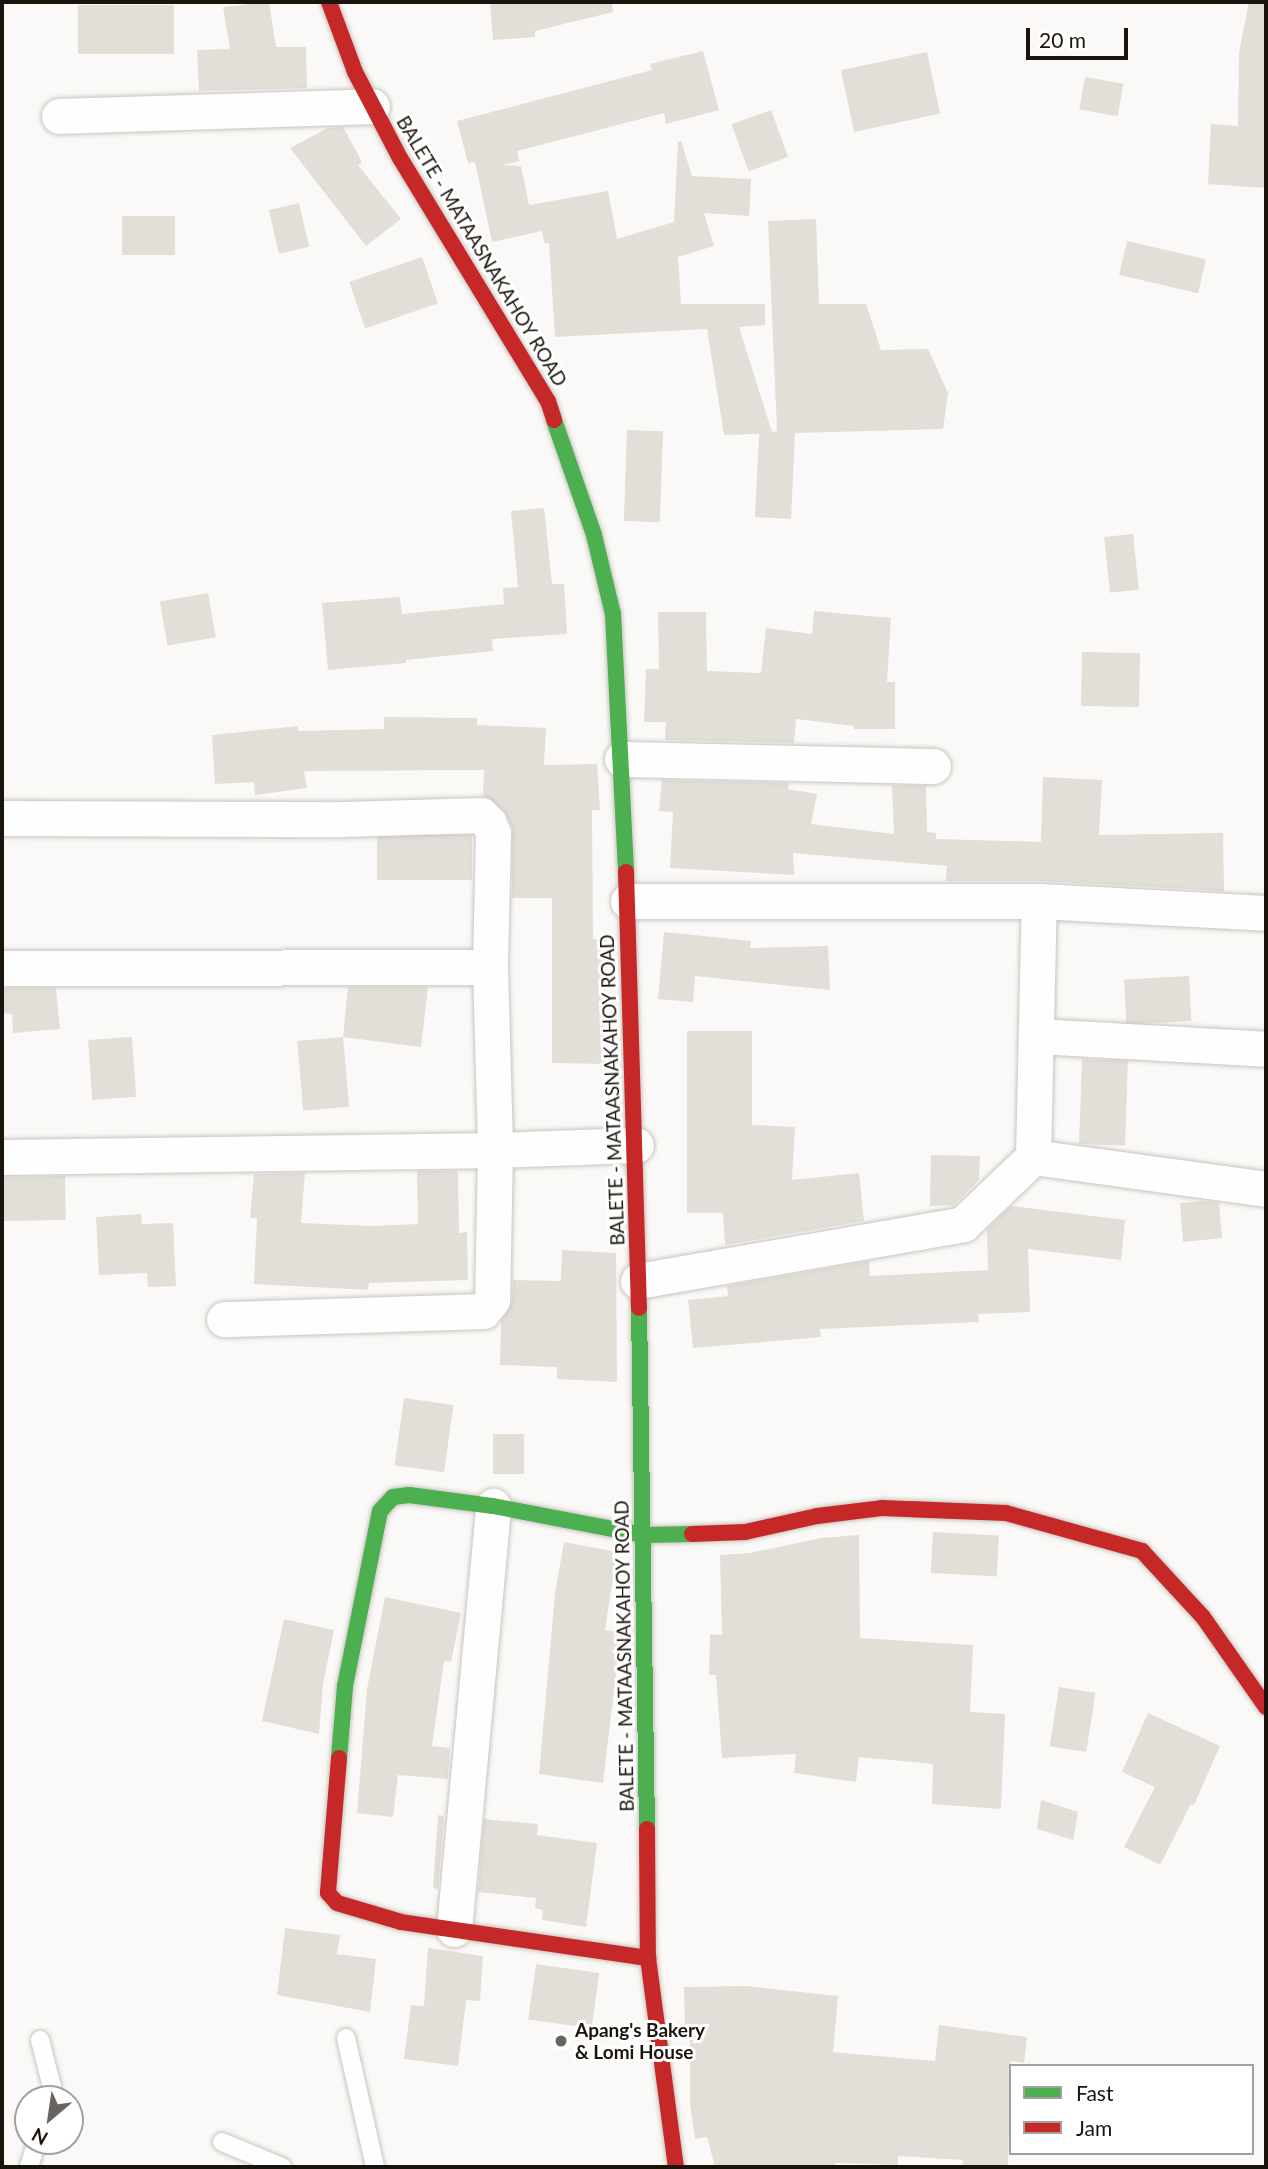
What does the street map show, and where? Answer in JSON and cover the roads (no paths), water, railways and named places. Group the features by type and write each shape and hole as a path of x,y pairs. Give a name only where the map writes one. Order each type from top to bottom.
{"main road":[{"name":"BALETE - MATAASNAKAHOY ROAD","path":"329,2 355,72 400,158 548,401 594,535 613,614 622,759 636,1144 644,1535 648,1958 676,2167"},
{"path":"648,1958 401,1922 350,1909 337,1903 328,1893 345,1686 380,1511 393,1497 409,1495 493,1506 644,1535 745,1532 817,1516 882,1508 1006,1513 1142,1551 1203,1618 1266,1707"}],"street":[{"path":"59,116 372,106"},
{"path":"622,759 933,766"},
{"path":"2,818 343,819 481,815 493,834 490,967 495,1150 492,1300 483,1311 224,1319"},
{"path":"628,901 1039,901 1266,913"},
{"path":"638,1281 963,1224 1033,1157 1039,901"},
{"path":"2,968 490,967"},
{"path":"1037,1036 1266,1049"},
{"path":"2,1157 495,1150 636,1144"},
{"path":"1033,1157 1266,1189"},
{"path":"454,1929 493,1506"}],"lane":[{"path":"346,2038 374,2167"},
{"path":"40,2040 51,2085"},
{"path":"222,2142 282,2167"}],"place":[{"name":"Apang's Bakery & Lomi House","path":"561,2041"}]}
